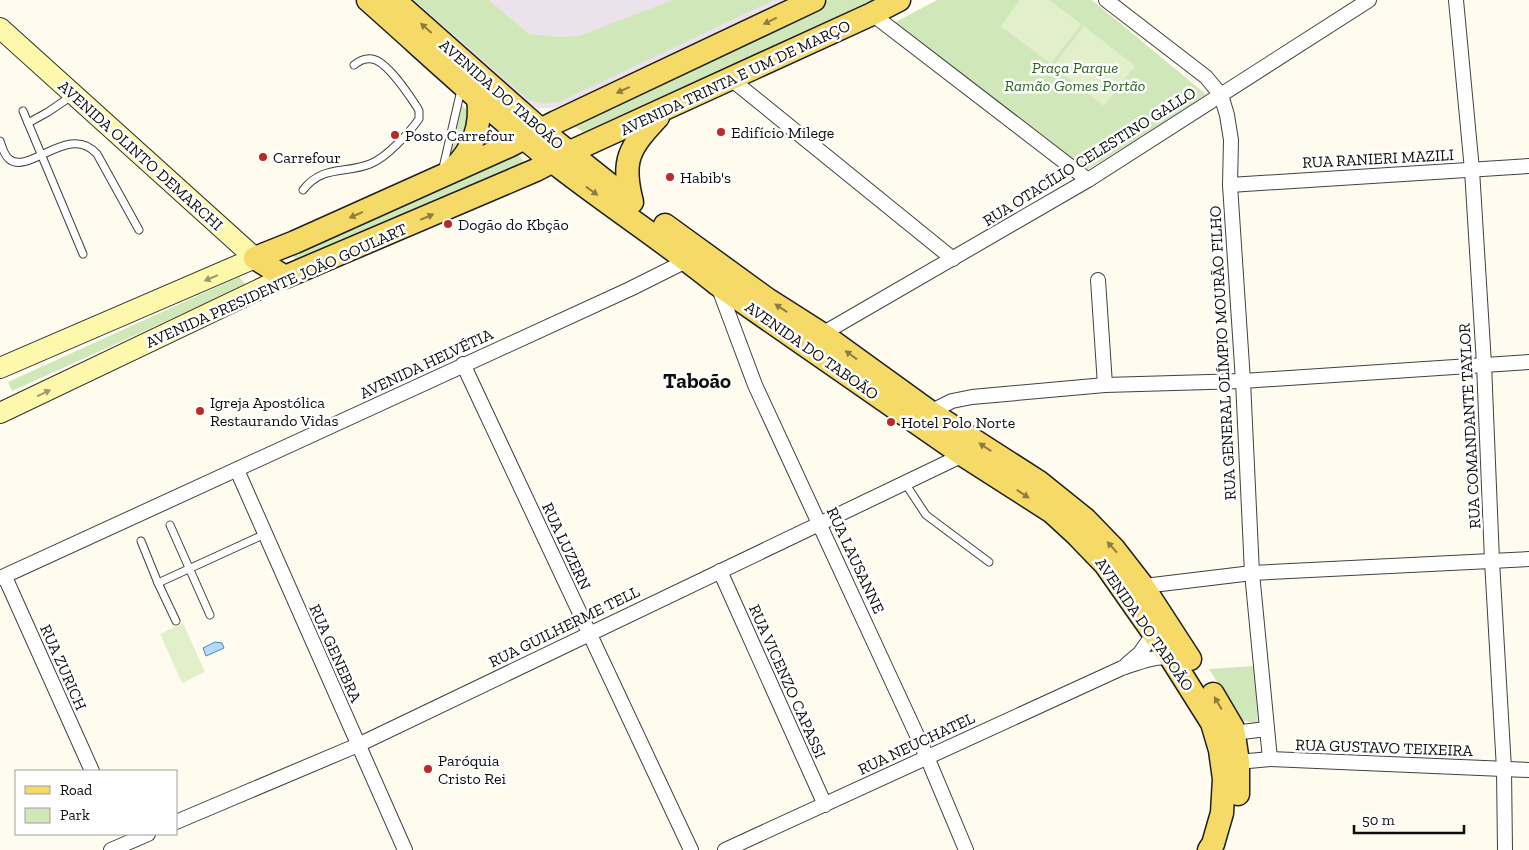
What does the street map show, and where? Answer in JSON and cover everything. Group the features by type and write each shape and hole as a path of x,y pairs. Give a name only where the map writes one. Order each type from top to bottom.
{"main road":[{"name":"AVENIDA DO TABOÃO","path":"368,0 470,91 533,134 693,254 822,334 930,412 1039,482 1085,519 1114,549 1154,633 1212,723 1220,750 1224,779 1222,813 1213,844 1209,850"},
{"name":"AVENIDA DO TABOÃO","path":"394,0 533,134"},
{"path":"533,134 814,0"},
{"name":"AVENIDA TRINTA E UM DE MARÇO","path":"562,157 899,0"},
{"path":"444,176 462,160 474,140 479,120 470,91"},
{"path":"632,202 626,181 631,148 668,108"},
{"name":"AVENIDA PRESIDENTE JOÃO GOULART","path":"255,258 444,176 533,134"},
{"name":"AVENIDA DO TABOÃO","path":"562,157 632,202 693,254 717,284 810,347 963,456 1052,512 1105,564 1133,587 1209,688 1232,728 1238,762 1238,799 1232,830 1223,850"},
{"name":"AVENIDA PRESIDENTE JOÃO GOULART","path":"286,277 562,157"},
{"name":"AVENIDA OLINTO DEMARCHI","path":"255,258 286,277"}],"street":[{"name":"RUA GENERAL OLÍMPIO MOURÃO FILHO","path":"1106,0 1206,77 1221,95 1227,115 1231,140 1230,185 1243,382 1252,573 1270,759"},
{"name":"RUA OTACÍLIO CELESTINO GALLO","path":"822,334 1088,180 1369,0"},
{"name":"RUA COMANDANTE TAYLOR","path":"1456,0 1472,170 1484,364 1492,561 1504,769 1505,850"},
{"path":"872,14 1088,180"},
{"name":"AVENIDA OLINTO DEMARCHI","path":"0,28 255,258"},
{"path":"731,79 953,259"},
{"name":"RUA RANIERI MAZILI","path":"1230,185 1529,166"},
{"name":"AVENIDA HELVÉTIA","path":"2,578 463,364 630,289 693,254"},
{"name":"AVENIDA PRESIDENTE JOÃO GOULART","path":"0,368 255,258"},
{"name":"AVENIDA PRESIDENTE JOÃO GOULART","path":"4,407 286,277"},
{"path":"1098,280 1105,385"},
{"name":"RUA LAUSANNE","path":"717,284 754,385 820,523 927,757 966,850"},
{"path":"930,412 952,401 972,397 1105,385 1243,382 1529,362"},
{"name":"RUA LUZERN","path":"463,364 588,634 691,850"},
{"name":"RUA GUILHERME TELL","path":"178,821 358,745 963,456"},
{"name":"RUA GENEBRA","path":"237,470 405,850"},
{"path":"1133,587 1252,573 1529,559"},
{"name":"RUA VICENZO CAPASSI","path":"720,571 825,805"},
{"name":"RUA ZURICH","path":"2,578 92,770"},
{"name":"RUA NEUCHATEL","path":"1122,668 1140,653 1154,633"},
{"name":"RUA NEUCHATEL","path":"724,850 1122,668 1146,660 1171,658"},
{"path":"1233,733 1267,729"},
{"name":"RUA GUSTAVO TEIXEIRA","path":"1238,762 1270,759 1529,770"},
{"path":"111,850 145,835"}],"lane":[{"path":"303,190 308,183 324,173 369,164 382,157 419,119 417,107 384,66 372,59 360,60 354,65"},
{"path":"28,123 48,112 73,94"},
{"path":"23,111 83,254"},
{"path":"0,141 8,159 14,162 20,162 69,144 76,143 92,148 139,230"},
{"path":"905,483 926,515 989,562"},
{"path":"170,526 210,615"},
{"path":"158,583 265,534"},
{"path":"141,541 176,621"}],"shaded area":[{"path":"407,0 784,0 572,101 553,108 538,108 529,105"}],"green space":[{"path":"414,0 489,0 529,34 559,37 579,36 673,0 774,0 559,102 544,104 529,100"},
{"path":"829,0 875,0 583,132 572,125"},
{"name":"Praça Parque Ramão Gomes Portão","path":"937,0 1092,0 1208,96 1085,171 892,24"},
{"path":"1020,0 1049,0 1081,24 1051,64 1001,26"},
{"path":"1084,26 1135,66 1104,106 1053,66"},
{"path":"460,104 471,113 459,149 448,155"},
{"path":"516,152 526,164 299,268 293,255"},
{"path":"239,277 246,285 12,391 8,382"},
{"path":"183,623 205,672 182,683 160,634"},
{"path":"1254,666 1258,724 1241,720 1209,669"}],"water":[{"path":"215,642 222,643 224,648 206,656 203,648"}],"place":[{"name":"Edifício Milege","path":"721,132"},
{"name":"Posto Carrefour","path":"395,135"},
{"name":"Carrefour","path":"263,157"},
{"name":"Habib's","path":"670,177"},
{"name":"Dogão do Kbção","path":"448,224"},
{"name":"Igreja Apostólica Restaurando Vidas","path":"200,411"},
{"name":"Hotel Polo Norte","path":"891,422"},
{"name":"Paróquia Cristo Rei","path":"428,769"}],"district":[{"name":"Taboão","path":"697,381"}]}
